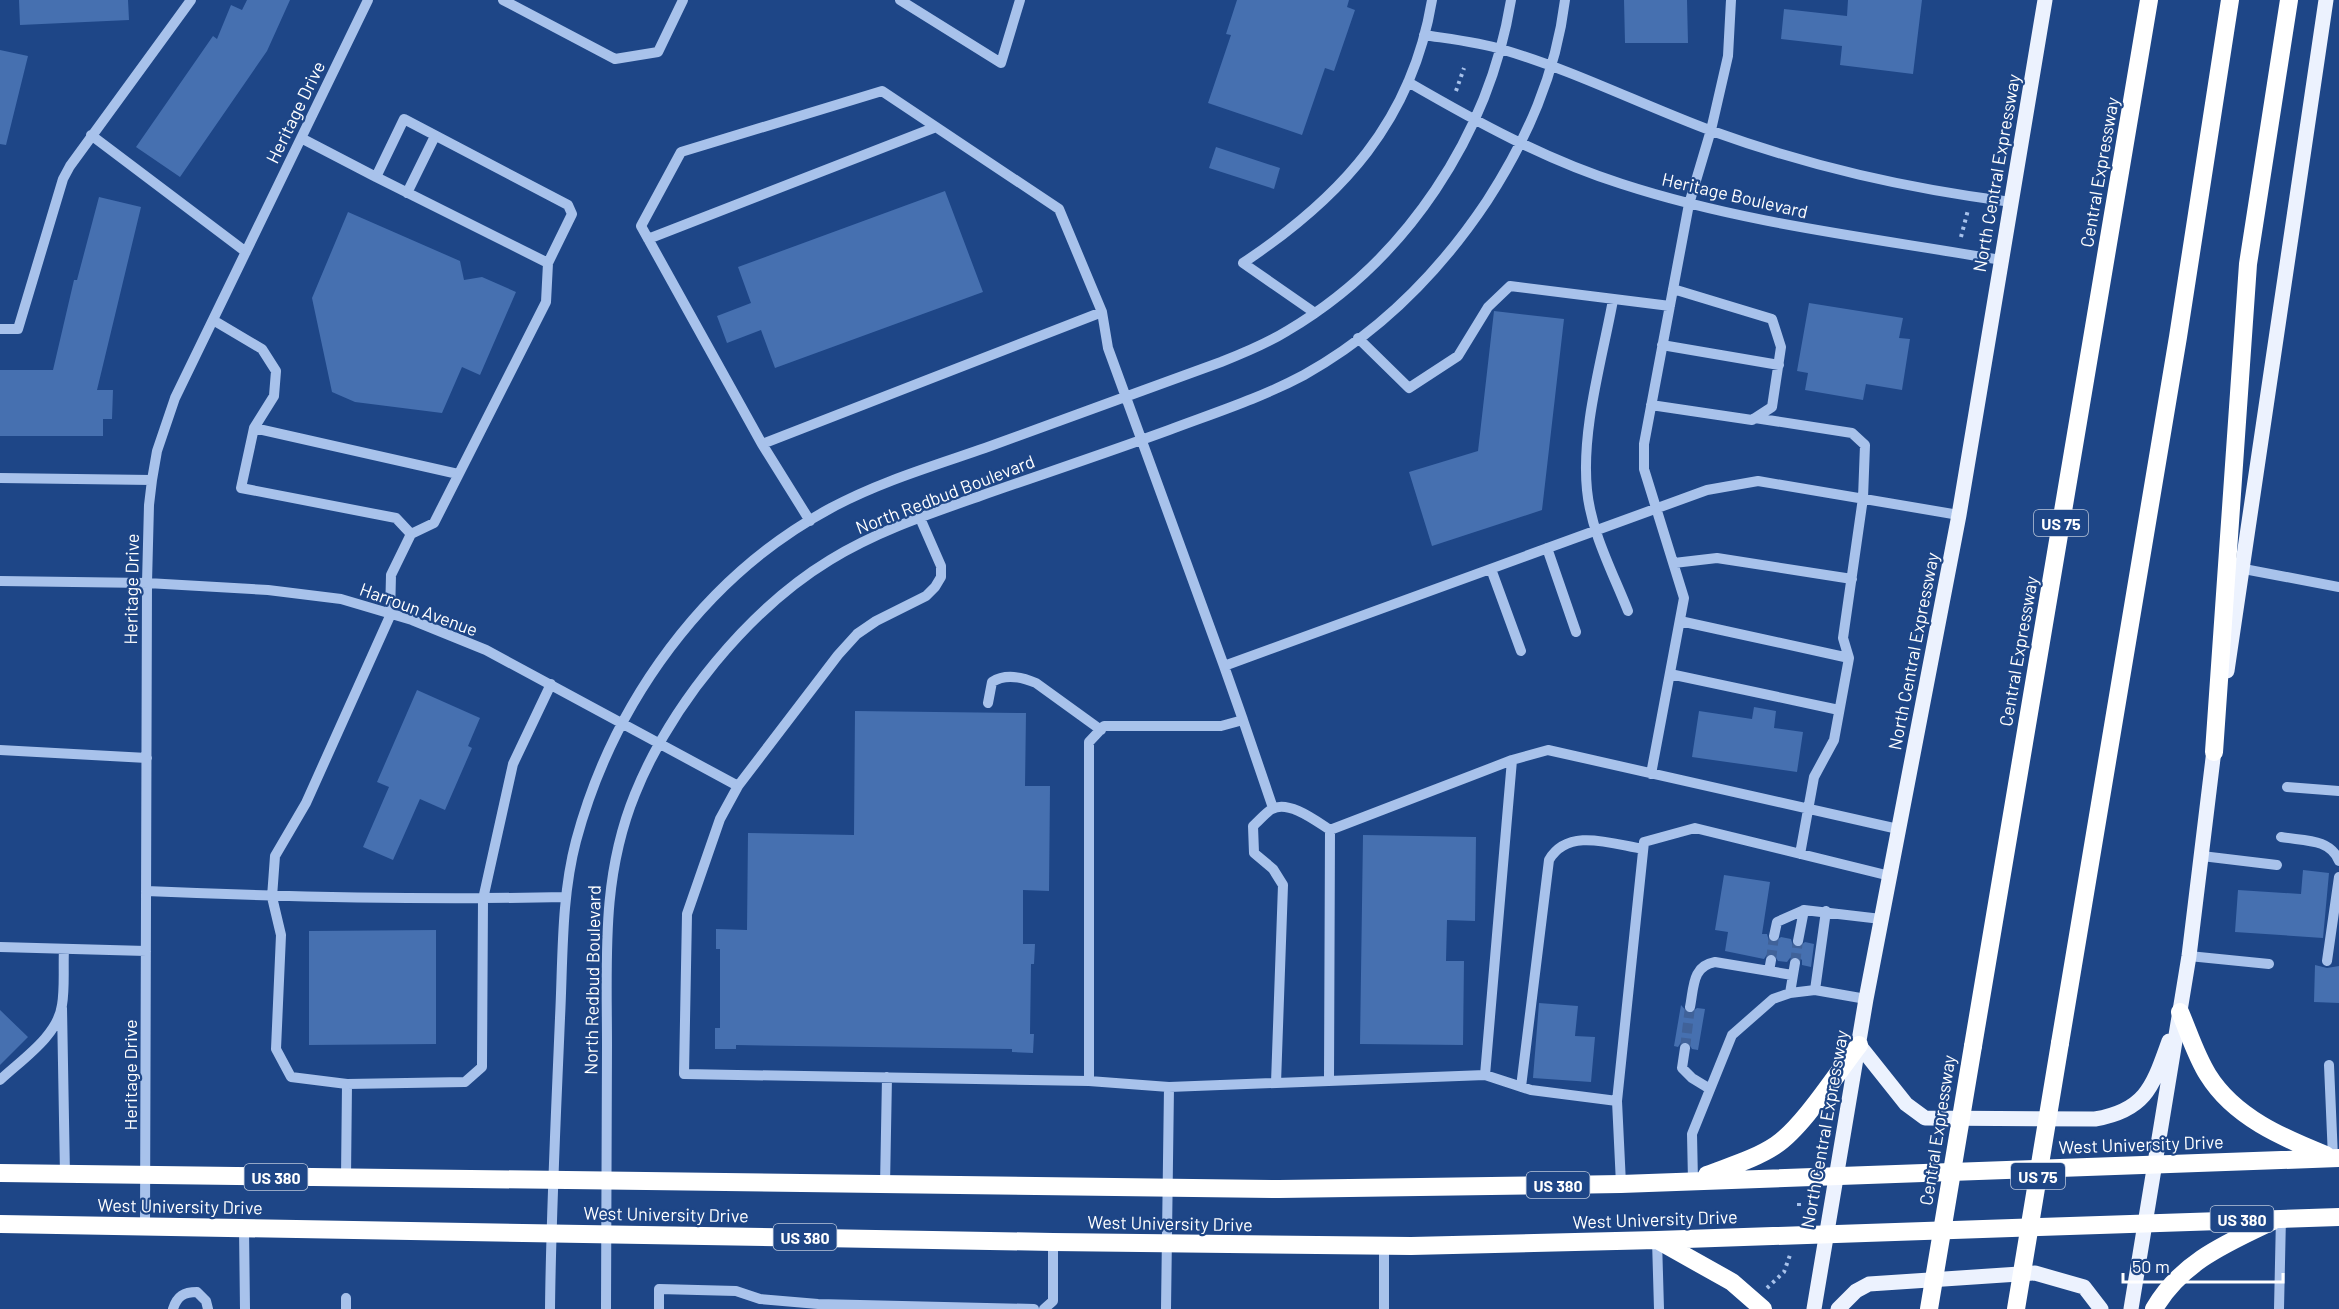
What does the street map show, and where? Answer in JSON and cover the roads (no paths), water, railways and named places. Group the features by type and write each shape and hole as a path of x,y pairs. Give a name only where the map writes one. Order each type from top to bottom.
{"highway":[{"name":"Central Expressway","path":"1929,1309 2149,0"},
{"name":"US 75","path":"2016,1309 2178,337 2230,0"},
{"path":"2214,752 2247,264 2289,0"},
{"path":"2180,1011 2208,1075 2229,1099 2255,1122 2283,1138 2336,1158"},
{"path":"1693,1181 1747,1160 1781,1141 1795,1128 1859,1045"},
{"name":"West University Drive","path":"0,1173 1168,1189 1621,1184 2336,1158"},
{"path":"2154,1309 2162,1295 2184,1271 2215,1249 2281,1217"},
{"name":"West University Drive","path":"0,1224 1165,1244 1384,1245 1657,1240 2281,1217 2339,1217"},
{"path":"1657,1240 1732,1282 1763,1309"}],"main road":[{"name":"North Central Expressway","path":"1814,1309 1866,999 1959,515 2045,0"},
{"path":"2131,1309 2189,956 2214,752 2244,569 2326,0"},
{"path":"1859,1045 1906,1104 1925,1118 2095,1119 2113,1116 2129,1109 2152,1087 2180,1011"},
{"path":"1838,1309 1856,1291 1877,1283 2035,1273 2084,1287 2101,1309"}],"street":[{"path":"0,329 18,329 63,179 91,135 191,0"},
{"name":"Heritage Drive","path":"145,1226 147,583 149,505 157,451 175,398 368,0"},
{"path":"503,0 615,58 658,52 683,0"},
{"path":"900,0 1001,63 1020,0"},
{"path":"1315,313 1243,263 1294,228 1343,183 1382,132 1408,82 1424,35 1432,0"},
{"name":"North Redbud Boulevard","path":"550,1309 553,1180 566,897 576,841 593,790 622,723 657,665 707,604 775,545 840,504 894,481 1127,397 1262,345 1315,313 1378,259 1417,218 1458,153 1474,120 1502,49 1511,0"},
{"name":"North Redbud Boulevard","path":"606,1309 610,879 635,792 661,743 707,673 729,646 776,601 835,557 885,531 1142,440 1282,386 1358,339 1409,298 1446,257 1488,199 1521,144 1553,66 1565,0"},
{"path":"1651,774 1684,598 1644,469 1644,444 1689,204 1711,130 1728,56 1731,0"},
{"path":"1424,35 1502,49 1553,66 1711,130 1863,177 1938,192 2011,202"},
{"name":"Heritage Boulevard","path":"1408,82 1521,144 1620,184 1689,204 1777,223 2001,260"},
{"path":"810,521 762,444 642,226 681,152 882,91 1059,210 1102,312 1108,348 1244,720 1273,808"},
{"path":"376,177 404,119 568,205 572,214 548,263 546,302 434,523 411,534 391,575 390,616 306,803 275,856 272,897 281,935 276,1049 291,1077 347,1084 465,1082 482,1067 483,899 513,764 551,684"},
{"path":"648,238 936,127"},
{"path":"91,135 246,252"},
{"path":"407,193 435,136"},
{"path":"301,138 548,263"},
{"path":"1358,339 1409,388 1458,356 1488,307 1510,286 1670,306"},
{"path":"1673,290 1772,319 1781,347 1772,407 1755,418"},
{"path":"1613,300 1586,451 1587,492 1596,530 1628,612"},
{"path":"762,444 1102,312"},
{"path":"213,320 262,349 276,370 274,396 254,428 241,488 396,518 411,534"},
{"path":"1662,345 1779,365"},
{"path":"1652,405 1852,433 1865,445 1863,498 1843,638 1849,658 1834,740 1814,777 1800,854"},
{"path":"254,428 458,474"},
{"path":"0,478 152,480"},
{"path":"1224,666 1707,490 1758,482 1959,515"},
{"path":"920,518 941,566 941,577 935,587 926,597 876,621 857,634 838,655 738,786 720,819 687,914 684,1074 1089,1081 1169,1087 1485,1075 1521,1087 1617,1101"},
{"path":"1547,548 1576,632"},
{"path":"1674,563 1717,558 1851,579"},
{"path":"1491,569 1521,651"},
{"path":"2244,569 2339,587"},
{"name":"Harroun Avenue","path":"0,580 147,583 268,590 341,599 390,616 412,620 486,650 738,786"},
{"path":"1680,621 1849,658"},
{"path":"1670,674 1839,710"},
{"path":"988,703 992,682 999,677 1024,678 1036,683 1101,730"},
{"path":"1089,1081 1089,742 1104,726 1221,726 1244,720"},
{"path":"0,750 147,758"},
{"path":"1330,830 1512,760 1548,750 1898,829"},
{"path":"1485,1075 1512,760"},
{"path":"2287,787 2339,792"},
{"path":"1276,1083 1283,885 1274,869 1254,853 1253,826 1273,808 1288,808 1310,817 1330,830"},
{"path":"1621,1184 1617,1101 1644,842 1695,828 1890,876"},
{"path":"1329,1080 1330,830"},
{"path":"2282,837 2328,845 2335,851 2339,861"},
{"path":"1521,1087 1549,860 1555,850 1574,841 1588,840 1643,849"},
{"path":"2202,856 2277,865"},
{"path":"2327,961 2339,877"},
{"path":"146,891 272,897 483,899 566,897"},
{"path":"1774,936 1777,922 1804,910 1881,919"},
{"path":"1798,941 1804,910"},
{"path":"1815,990 1826,911"},
{"path":"0,947 146,951"},
{"path":"64,949 62,1008 65,1175"},
{"path":"2189,956 2270,964"},
{"path":"1690,1007 1695,976 1699,968 1707,963 1770,966 1792,975"},
{"path":"1790,993 1794,963"},
{"path":"1693,1181 1692,1134 1732,1035 1773,999 1790,993 1815,990 1866,999"},
{"path":"0,1080 46,1035 62,1008"},
{"path":"1685,1048 1682,1068 1692,1078 1710,1089"},
{"path":"2329,1065 2336,1158"},
{"path":"885,1186 887,1077"},
{"path":"346,1177 347,1084"},
{"path":"1166,1309 1165,1244 1169,1087"},
{"path":"2278,1309 2281,1217"},
{"path":"244,1228 245,1309"},
{"path":"1657,1240 1659,1309"},
{"path":"1044,1309 1053,1301 1053,1242"},
{"path":"1384,1245 1384,1309"},
{"path":"659,1309 659,1289 736,1291 754,1297 873,1307 1034,1309"},
{"path":"173,1309 176,1300 186,1292 197,1292 206,1301 208,1309"},
{"path":"751,1309 754,1297"}],"tunnel":[{"path":"1771,960 1774,936"},
{"path":"1795,963 1798,941"},
{"path":"1685,1048 1690,1007"}]}
